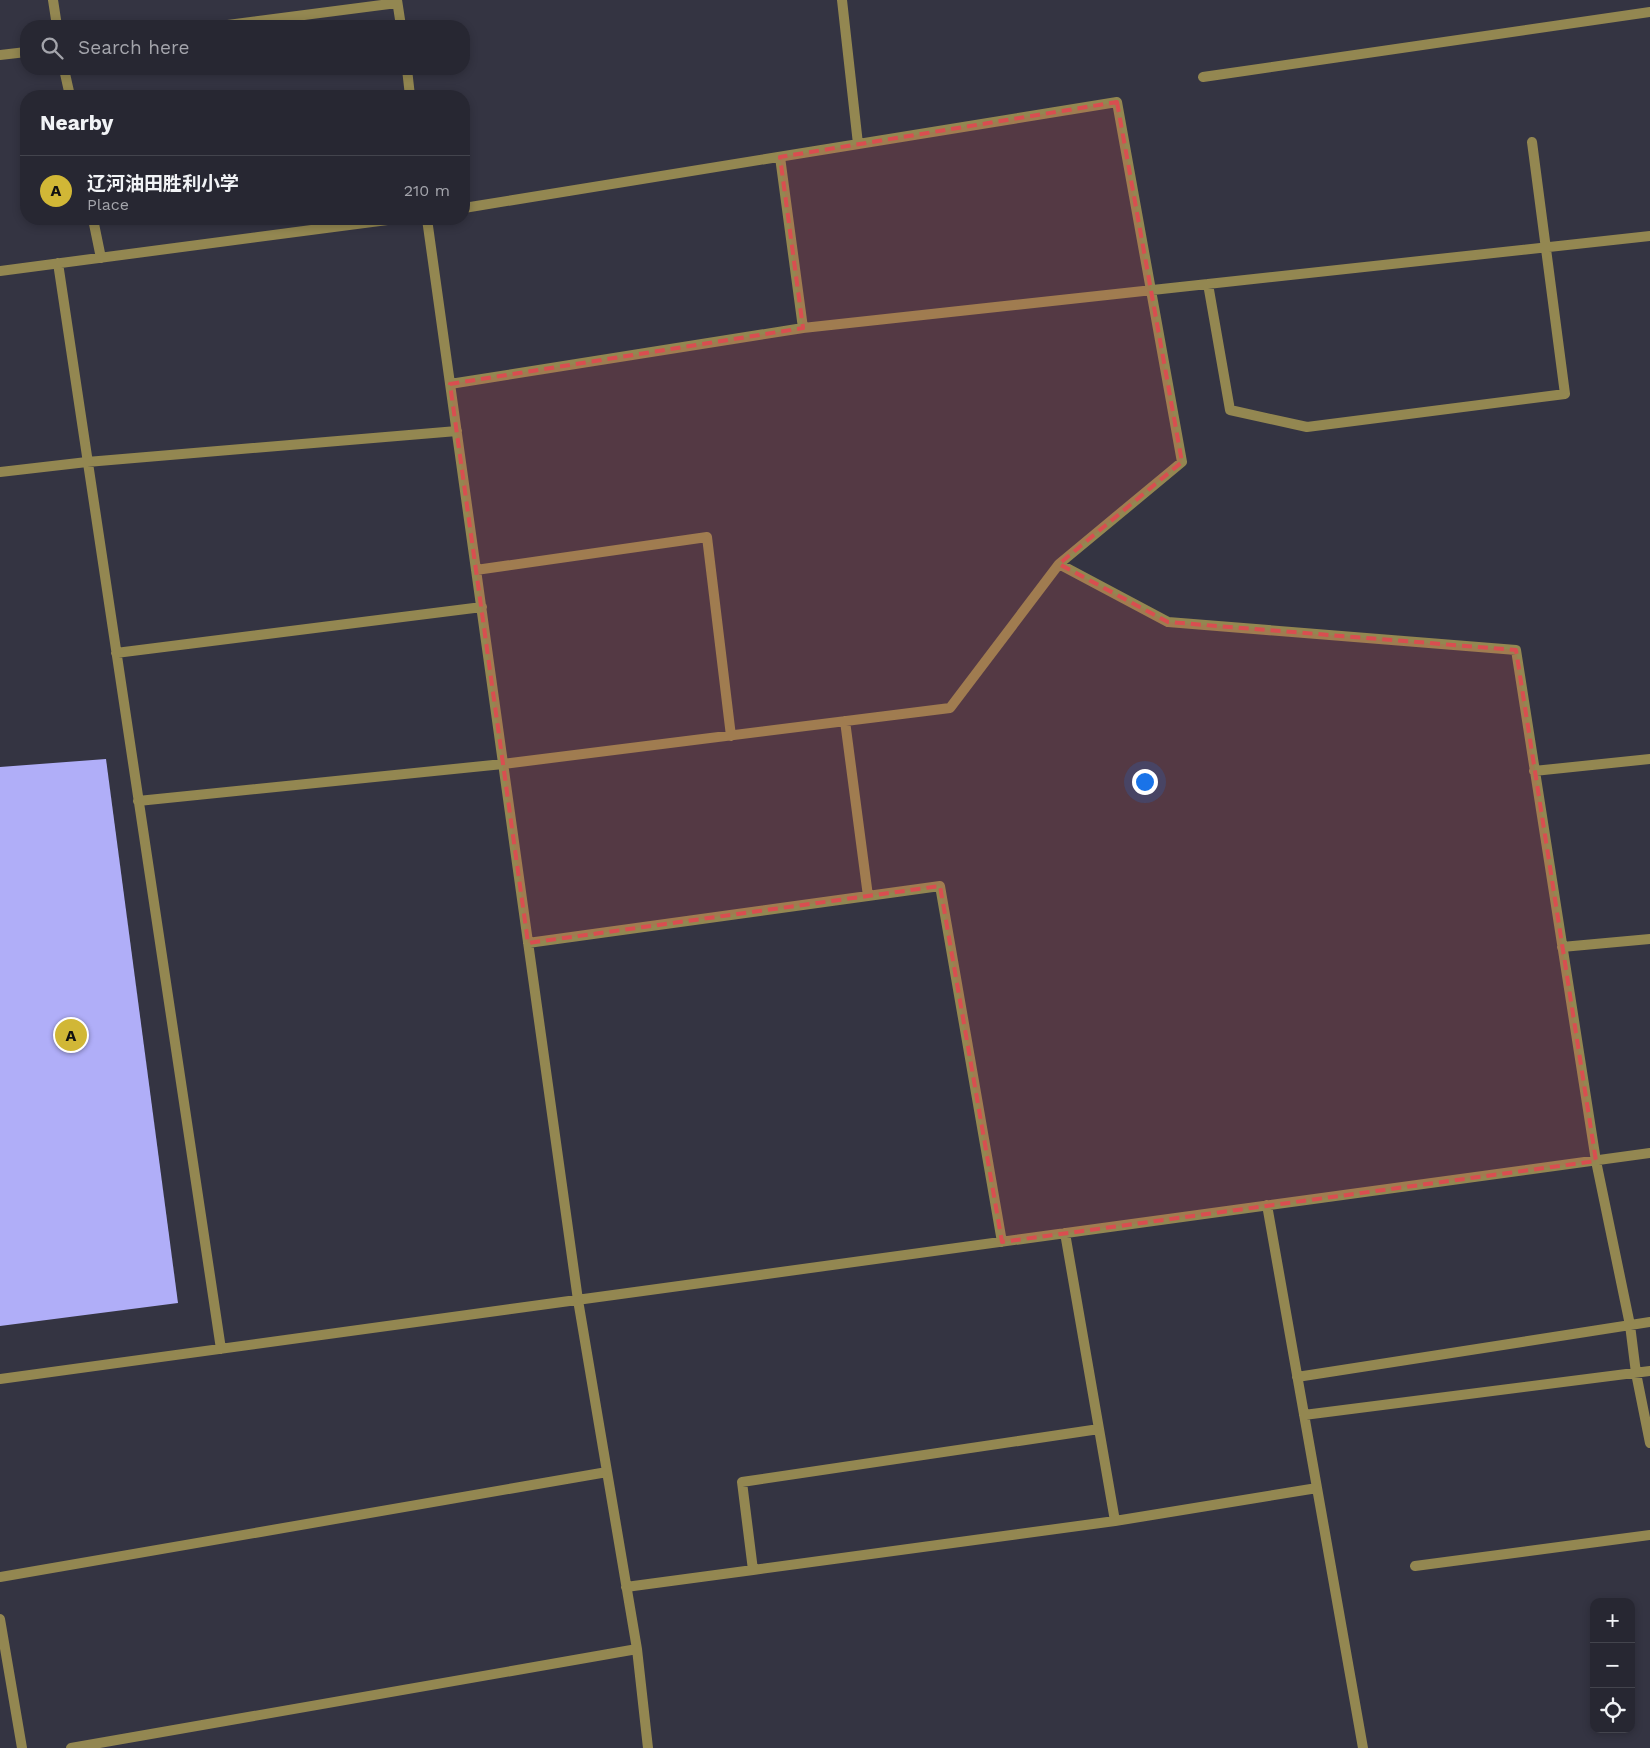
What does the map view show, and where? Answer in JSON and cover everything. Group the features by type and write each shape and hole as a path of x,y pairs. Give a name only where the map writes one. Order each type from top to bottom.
{"street":[{"path":"53,0 56,20"},
{"path":"842,0 858,144"},
{"path":"264,20 397,2 400,20"},
{"path":"1203,77 1650,12"},
{"path":"0,55 20,53"},
{"path":"65,75 69,90"},
{"path":"408,75 409,90"},
{"path":"138,801 504,764 950,708 1059,564 1182,462 1117,102 470,207"},
{"path":"1208,284 1230,410 1307,426 1565,394 1532,142"},
{"path":"780,157 803,328"},
{"path":"94,225 101,258"},
{"path":"0,271 350,225"},
{"path":"428,225 578,1300 637,1649 648,1748"},
{"path":"450,384 803,328 1650,236"},
{"path":"58,263 221,1348"},
{"path":"0,472 87,462 457,431"},
{"path":"476,570 708,537 731,736"},
{"path":"1059,564 1168,622 1516,650 1596,1161 1630,1325 1636,1373 1650,1443"},
{"path":"116,653 482,607"},
{"path":"845,721 868,896"},
{"path":"1534,771 1650,759"},
{"path":"528,943 940,886 1002,1242"},
{"path":"1562,947 1650,938"},
{"path":"0,1379 1650,1153"},
{"path":"1267,1205 1364,1748"},
{"path":"1065,1233 1115,1520"},
{"path":"1297,1377 1650,1322"},
{"path":"1304,1414 1650,1371"},
{"path":"753,1570 742,1482 1099,1429"},
{"path":"0,1577 607,1472"},
{"path":"626,1586 1115,1520 1317,1488"},
{"path":"1415,1566 1650,1535"},
{"path":"0,1619 22,1748"},
{"path":"71,1748 637,1649"}],"highlighted area":[{"path":"1117,102 1182,462 1059,564 1168,622 1516,650 1596,1161 1002,1242 940,886 528,943 450,384 803,328 780,157"}],"building":[{"path":"106,759 178,1303 0,1326 0,767"}],"place":[{"name":"辽河油田胜利小学","path":"71,1035"}]}
